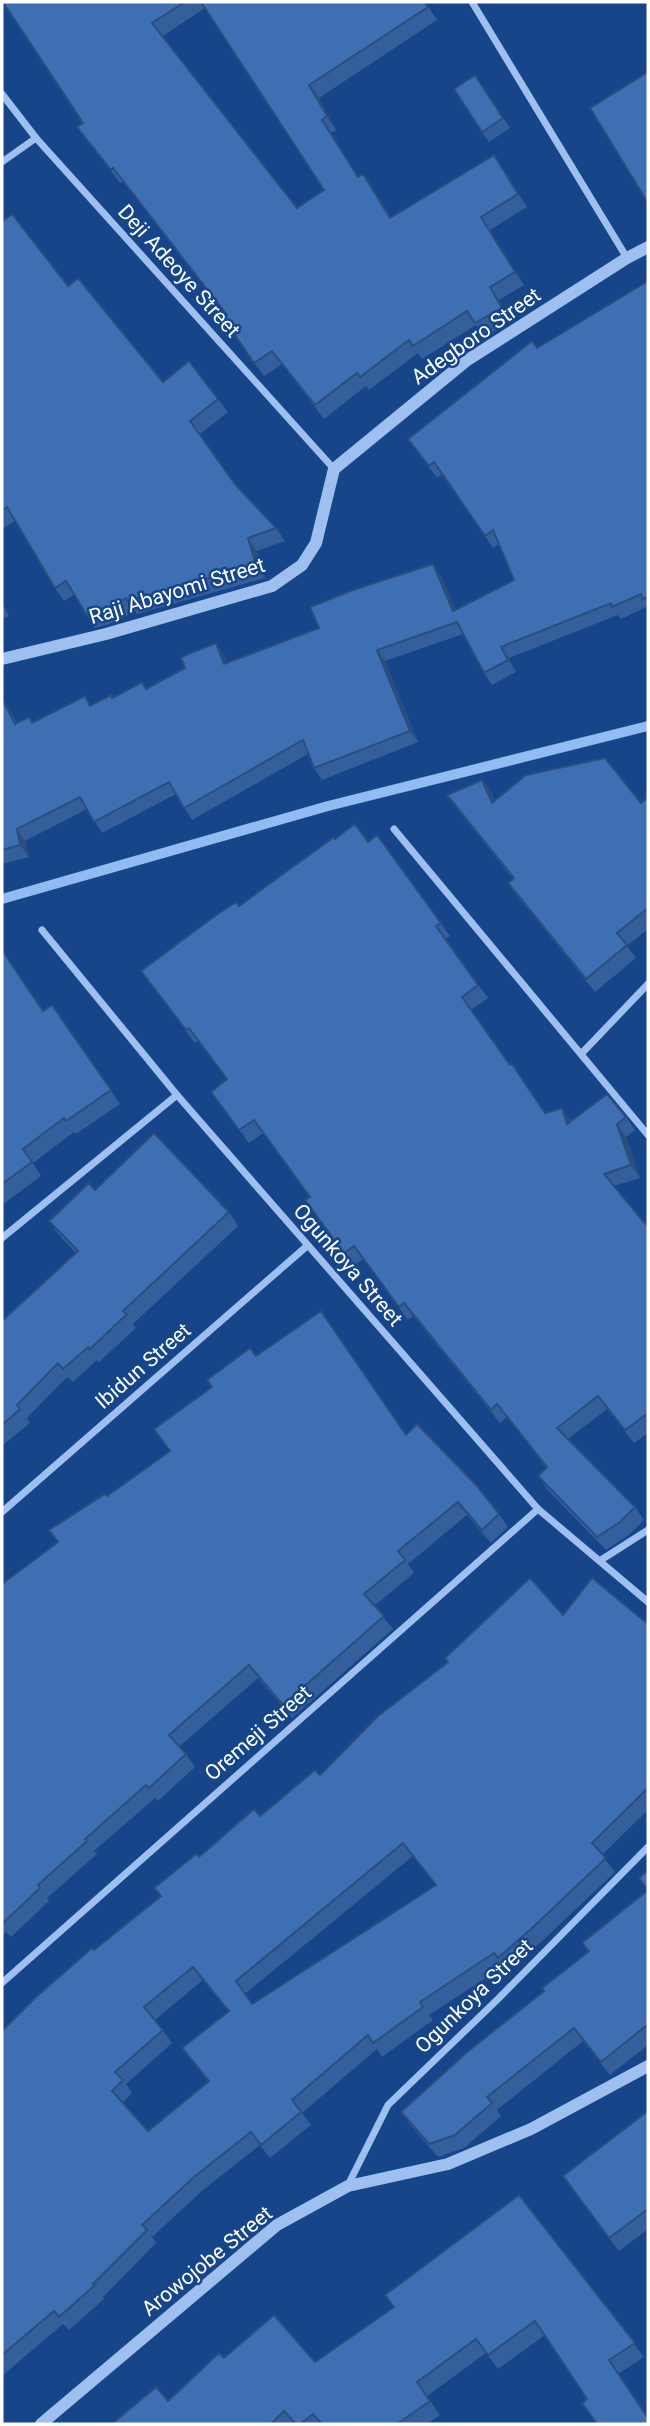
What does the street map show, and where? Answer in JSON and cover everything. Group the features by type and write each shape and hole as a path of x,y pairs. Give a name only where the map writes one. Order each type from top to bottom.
{"street":[{"path":"472,2 627,258"},
{"name":"Deji Adeoye Street","path":"2,94 36,138 334,469"},
{"path":"2,162 36,138"},
{"name":"Adegboro Street","path":"334,469 467,361 648,247"},
{"name":"Raji Abayomi Street","path":"2,659 106,634 271,586 302,565 316,542 334,469"},
{"path":"394,829 648,1135"},
{"name":"Ogunkoya Street","path":"42,930 177,1095 538,1510 648,1602"},
{"path":"582,1053 648,984"},
{"path":"2,1238 177,1095"},
{"name":"Ibidun Street","path":"2,1512 307,1246"},
{"name":"Oremeji Street","path":"2,1983 538,1510"},
{"path":"601,1560 648,1530"},
{"name":"Ogunkoya Street","path":"348,2186 388,2105 498,1999 648,1847"},
{"name":"Arowojobe Street","path":"41,2424 277,2225 348,2186 447,2164 531,2129 648,2066"}],"building":[{"path":"3,2 185,2 152,23 297,208 324,190 201,2 424,2 428,7 309,85 327,116 322,120 358,177 363,174 390,218 494,155 518,194 481,217 515,272 490,287 502,308 475,323 467,311 413,346 409,340 360,377 357,373 315,405 272,351 254,363 223,318 227,315 113,168 111,170 77,127 83,123"},
{"path":"648,72 648,203 590,108"},
{"path":"475,75 503,118 482,132 454,89"},
{"path":"12,214 68,286 78,278 163,382 189,361 218,399 190,421 235,484 276,528 248,538 256,565 128,601 126,598 109,608 86,614 66,581 55,588 7,507 2,510 2,222"},
{"path":"648,281 648,597 643,599 641,594 612,607 611,603 501,647 508,660 484,673 457,622 377,650 410,731 314,768 303,740 184,808 169,782 94,822 80,797 17,829 20,845 2,850 2,699 15,724 29,717 32,723 85,696 90,706 142,682 146,689 185,668 181,657 216,643 224,664 319,628 310,607 433,564 453,611 514,580 493,530 485,536 434,462 429,466 408,439 532,341 537,348"},
{"path":"605,758 641,803 648,797 648,908 617,933 627,945 586,979 508,883 514,878 447,795 482,780 492,803 526,775"},
{"path":"355,824 368,842 377,835 441,923 436,926 478,985 462,997 545,1113 562,1108 567,1124 607,1094 626,1117 617,1124 631,1165 604,1174 648,1227 648,1413 625,1430 598,1396 557,1428 635,1507 620,1522 597,1537 538,1476 547,1467 497,1404 491,1410 404,1303 399,1307 354,1246 344,1253 305,1200 310,1197 254,1120 239,1130 211,1092 227,1079 141,971 212,918 236,902 239,906"},
{"path":"2,950 43,1011 52,1005 111,1090 66,1121 64,1118 23,1149 32,1162 2,1184"},
{"path":"154,1133 229,1212 123,1311 127,1314 90,1349 88,1347 63,1369 58,1363 17,1405 20,1409 2,1425 2,1319 78,1251 49,1221 89,1183 95,1190"},
{"path":"321,1311 406,1435 417,1424 477,1486 499,1514 482,1530 458,1502 398,1551 405,1560 364,1594 384,1616 283,1705 249,1665 169,1735 186,1754 149,1788 146,1785 85,1839 87,1841 38,1885 40,1888 2,1924 2,1584 58,1542 49,1530 105,1494 107,1496 170,1451 154,1429 212,1387 207,1380 250,1348 256,1356"},
{"path":"530,1578 563,1615 592,1578 648,1624 648,1788 592,1843 606,1858 498,1958 494,1953 420,2002 423,2007 373,2043 368,2035 292,2100 301,2112 261,2145 251,2132 194,2177 142,2225 147,2230 93,2284 95,2285 59,2317 54,2311 2,2355 2,2031 92,1948 94,1950 161,1896 154,1888 196,1854 199,1857 254,1809 260,1816 315,1770 320,1775 378,1716 448,1662 445,1658","holes":["403,1843 436,1885 252,2004 236,1981","193,1967 229,2011 182,2048 209,2081 148,2131 112,2091 123,2080 115,2072 163,2030 144,2007"]},
{"path":"648,1870 648,1890 639,1878"},
{"path":"648,1890 648,2026 601,2062 574,2028 487,2097 492,2103 455,2135 429,2144 401,2112 466,2053 589,1951 582,1943"},
{"path":"648,2111 648,2209 609,2238 563,2176"},
{"path":"519,2195 635,2343 609,2360 648,2418 648,2424 597,2424 582,2403 587,2399 535,2321 488,2355 476,2339 417,2382 430,2401 397,2424 322,2424 313,2414 296,2424 284,2411 271,2424 112,2424 156,2387 168,2401 219,2353 224,2358 274,2315 315,2362 394,2307 385,2295"}],"waterway":[{"path":"2,899 328,806 648,726"}]}
